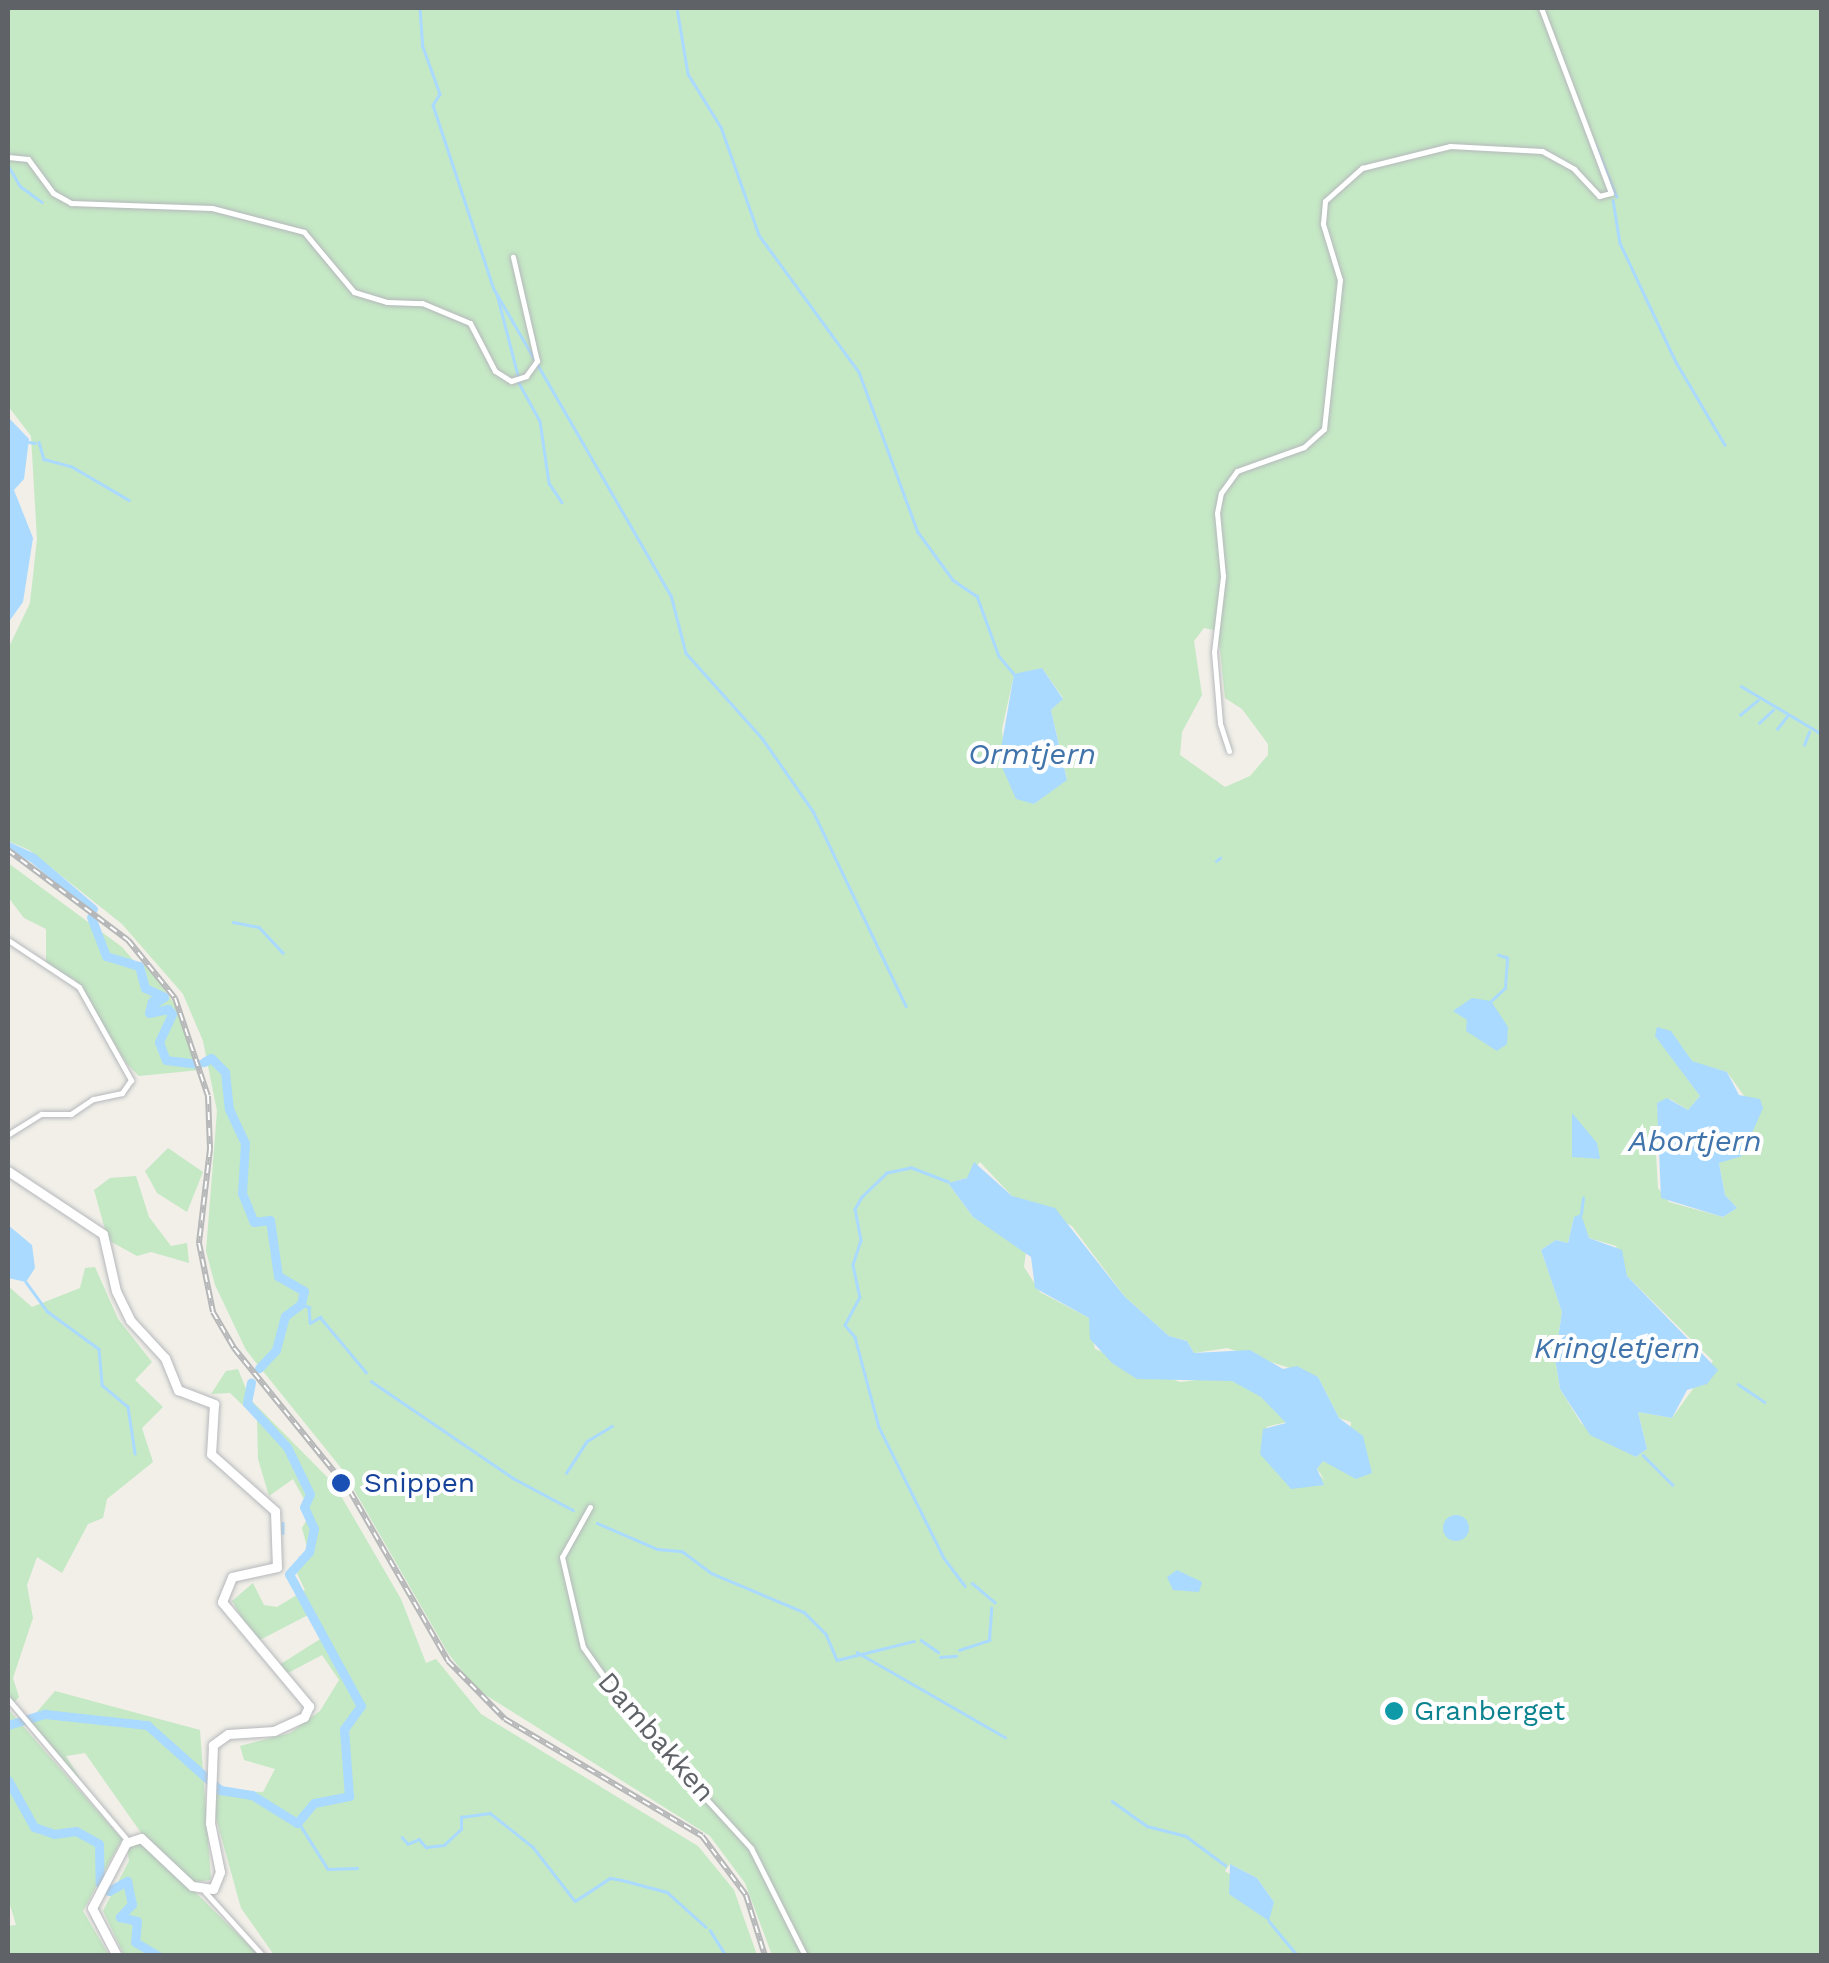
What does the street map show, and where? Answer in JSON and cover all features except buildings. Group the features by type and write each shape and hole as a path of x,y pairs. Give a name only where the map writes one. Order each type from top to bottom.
{"street":[{"path":"1229,750 1220,723 1214,652 1223,576 1217,513 1221,493 1237,470 1304,447 1324,429 1340,291 1323,224 1326,200 1362,168 1450,146 1542,151 1574,168 1599,196 1610,193 1540,8"},
{"path":"8,158 28,159 53,193 70,203 226,210 304,232 354,292 387,302 422,302 470,323 495,371 512,381 530,373 537,361 513,257"},
{"path":"8,940 79,987 131,1082 122,1092 93,1099 71,1114 41,1114 8,1135"},
{"path":"11,1171 103,1234 116,1291 130,1320 165,1358 177,1389 214,1404 211,1454 275,1511 278,1565 232,1577 222,1602 309,1708 268,1733 221,1737 212,1751 210,1823 220,1876 205,1892"},
{"name":"Dambakken","path":"590,1507 562,1557 584,1647 636,1722 751,1848 805,1956"},
{"path":"8,1699 128,1840"},
{"path":"128,1840 142,1838 205,1892 263,1956"},
{"path":"117,1956 92,1914 128,1840"}],"green space":[{"path":"8,8 1821,8 1821,1955 772,1955 745,1883 710,1836 476,1689 448,1653 342,1469 246,1350 215,1285 206,1251 217,1111 203,1041 183,994 122,924 29,850 8,841 8,649 30,603 37,539 31,436 8,406","holes":["1204,628 1218,631 1225,698 1242,709 1268,744 1268,755 1250,776 1225,787 1180,755 1182,732 1202,695 1194,641","1042,668 1063,698 1051,710 1067,779 1034,804 1006,775 1002,729 1014,675","1659,1040 1681,1047 1692,1062 1727,1072 1747,1100 1745,1151 1719,1163 1725,1195 1737,1208 1723,1217 1669,1202 1658,1188 1656,1154 1663,1135 1657,1108 1670,1099 1688,1110 1700,1096","980,1162 1012,1196 1072,1226 1125,1297 1169,1336 1187,1341 1194,1353 1227,1348 1318,1377 1339,1418 1351,1422 1345,1471 1323,1461 1317,1469 1325,1480 1266,1427 1287,1422 1254,1390 1222,1377 1180,1382 1095,1349 1089,1318 1040,1292 1024,1267 1026,1251 973,1217 948,1183 967,1178","1574,1217 1589,1238 1616,1246 1627,1276 1713,1361 1672,1418 1638,1412 1647,1449 1636,1457 1581,1423 1560,1389 1555,1358 1562,1312 1541,1250 1556,1240 1568,1243","1230,1864 1257,1878 1274,1902 1225,1871"]},
{"path":"8,863 122,947 139,967 146,964 178,1009 200,1070 139,1076 127,1064 75,980 46,966 46,929 24,918 8,897"},
{"path":"168,1148 203,1172 187,1212 157,1193 145,1171"},
{"path":"136,1176 149,1217 171,1246 187,1243 189,1263 151,1252 137,1256 108,1240 94,1190 110,1178"},
{"path":"95,1267 118,1319 152,1362 135,1380 163,1407 142,1428 153,1462 107,1499 103,1518 88,1524 62,1573 37,1557 27,1585 33,1618 13,1678 19,1697 8,1709 8,1286 32,1307 80,1288 85,1268"},
{"path":"238,1369 250,1399 334,1484 401,1599 426,1663 436,1659 481,1714 698,1846 734,1890 757,1955 274,1955 241,1908 214,1811 215,1790 263,1792 275,1769 244,1760 240,1746 290,1733 320,1711 339,1680 322,1655 286,1674 279,1665 325,1636 310,1614 256,1642 232,1601 253,1583 264,1605 277,1607 305,1590 295,1569 309,1555 302,1528 311,1512 293,1479 269,1496 258,1459 257,1419 230,1393 211,1394 226,1371"},
{"path":"55,1691 200,1730 211,1880 192,1882 144,1837 85,1753 66,1756 81,1780 44,1744 29,1721"},
{"path":"8,1709 122,1839 83,1911 109,1955 8,1955 8,1926 16,1925 8,1898"},
{"path":"137,1840 259,1955 124,1955 103,1911 129,1861 127,1846"}],"water":[{"path":"8,417 29,439 24,479 14,490 33,538 23,602 8,623"},
{"name":"Ormtjern","path":"1042,668 1063,699 1051,710 1067,780 1034,804 1016,799 999,760 1014,674"},
{"path":"1472,998 1491,1001 1508,1027 1507,1044 1497,1051 1466,1031 1467,1020 1453,1011"},
{"name":"Abortjern","path":"1657,1027 1671,1031 1692,1061 1727,1072 1739,1095 1760,1099 1763,1108 1742,1156 1719,1163 1725,1195 1737,1208 1723,1217 1661,1198 1657,1103 1667,1098 1688,1110 1700,1096 1655,1036"},
{"path":"1572,1113 1597,1143 1600,1159 1572,1157"},
{"path":"974,1162 1012,1196 1055,1208 1125,1297 1169,1336 1187,1341 1194,1353 1250,1350 1283,1369 1297,1366 1318,1377 1339,1418 1363,1436 1372,1473 1356,1479 1323,1461 1317,1469 1324,1485 1291,1489 1260,1454 1263,1429 1286,1423 1261,1397 1232,1381 1137,1379 1112,1363 1090,1339 1089,1318 1035,1288 1031,1257 973,1217 948,1183 967,1178"},
{"name":"Kringletjern","path":"1581,1214 1589,1238 1622,1250 1627,1276 1718,1370 1707,1384 1687,1390 1672,1418 1638,1412 1647,1449 1636,1457 1590,1435 1560,1389 1555,1358 1562,1312 1541,1250 1556,1240 1568,1243 1574,1217"},
{"path":"8,1225 32,1245 35,1268 26,1282 8,1278"},
{"path":"1456,1515 1465,1519 1469,1528 1465,1537 1456,1541 1447,1537 1443,1528 1447,1519"},
{"path":"1177,1570 1202,1582 1199,1592 1173,1590 1167,1577"},
{"path":"1230,1864 1257,1878 1274,1902 1269,1921 1229,1894"}],"waterway":[{"path":"420,8 423,47 440,94 433,105 494,289 671,595 686,653 762,738 813,811 906,1006"},
{"path":"677,8 688,74 721,127 759,235 859,372 918,532 953,580 977,596 999,656 1014,674"},
{"path":"1595,144 1617,197"},
{"path":"8,165 20,186 42,202"},
{"path":"1613,200 1620,243 1676,362 1725,445"},
{"path":"497,294 518,375"},
{"path":"519,383 540,421 549,483 562,502"},
{"path":"29,442 35,443"},
{"path":"39,442 44,459 71,466 129,500"},
{"path":"1741,686 1822,734"},
{"path":"1740,715 1758,700"},
{"path":"1759,723 1773,710"},
{"path":"1777,729 1788,715"},
{"path":"1804,745 1809,732"},
{"path":"8,846 32,857 93,909"},
{"path":"1216,861 1220,858"},
{"path":"91,917 106,956 139,966 145,988 164,997 152,1005"},
{"path":"233,922 259,927 283,953"},
{"path":"1491,1001 1505,988 1507,958 1498,955"},
{"path":"152,1001 149,1013 168,1009 172,1014 159,1042 166,1060 199,1064"},
{"path":"204,1062 211,1058 225,1072 229,1109 245,1143 242,1193 254,1222 270,1220 278,1276 304,1291 301,1304 285,1316 276,1350 259,1368"},
{"path":"948,1182 911,1168 887,1173 862,1197 855,1209 861,1240 853,1265 860,1297 845,1325 855,1337 879,1427 944,1558 965,1586"},
{"path":"1581,1214 1583,1198"},
{"path":"26,1282 47,1311 99,1349 102,1385 128,1407 135,1453"},
{"path":"301,1304 309,1307 310,1323 320,1317 366,1372"},
{"path":"371,1381 513,1478 573,1510"},
{"path":"8,1725 45,1714 147,1725 220,1790 252,1795 297,1823 314,1803 349,1796 344,1729 361,1706 289,1574 309,1552 314,1529 304,1507 310,1494 287,1447 247,1403 251,1382"},
{"path":"1738,1384 1765,1402"},
{"path":"566,1473 587,1441 612,1426"},
{"path":"1643,1455 1673,1485"},
{"path":"283,1523 283,1533"},
{"path":"597,1523 657,1549 682,1551 711,1573 804,1612 826,1634 837,1660 914,1641"},
{"path":"300,1557 302,1563"},
{"path":"972,1583 995,1602"},
{"path":"959,1650 989,1640 991,1608"},
{"path":"921,1640 938,1652"},
{"path":"857,1652 1005,1737"},
{"path":"940,1657 956,1656"},
{"path":"8,1780 34,1827 54,1834 76,1831 99,1844 100,1883 109,1891 127,1881 132,1904 120,1917 137,1921 135,1942 158,1956"},
{"path":"1112,1801 1147,1826 1186,1836 1225,1865"},
{"path":"402,1837 408,1844 419,1839 426,1847 444,1845 461,1829 461,1817 490,1813 533,1847 575,1901 610,1878 622,1880 667,1892 706,1927"},
{"path":"299,1823 328,1869 357,1868"},
{"path":"1269,1921 1298,1956"},
{"path":"710,1930 726,1956"}],"railway":[{"path":"8,850 128,940 175,998 208,1096 210,1149 199,1243 213,1312 234,1348 350,1491 448,1661 505,1719 702,1836 746,1895 765,1956"}],"place":[{"name":"Snippen","path":"341,1483"},
{"name":"Granberget","path":"1394,1711"}]}
